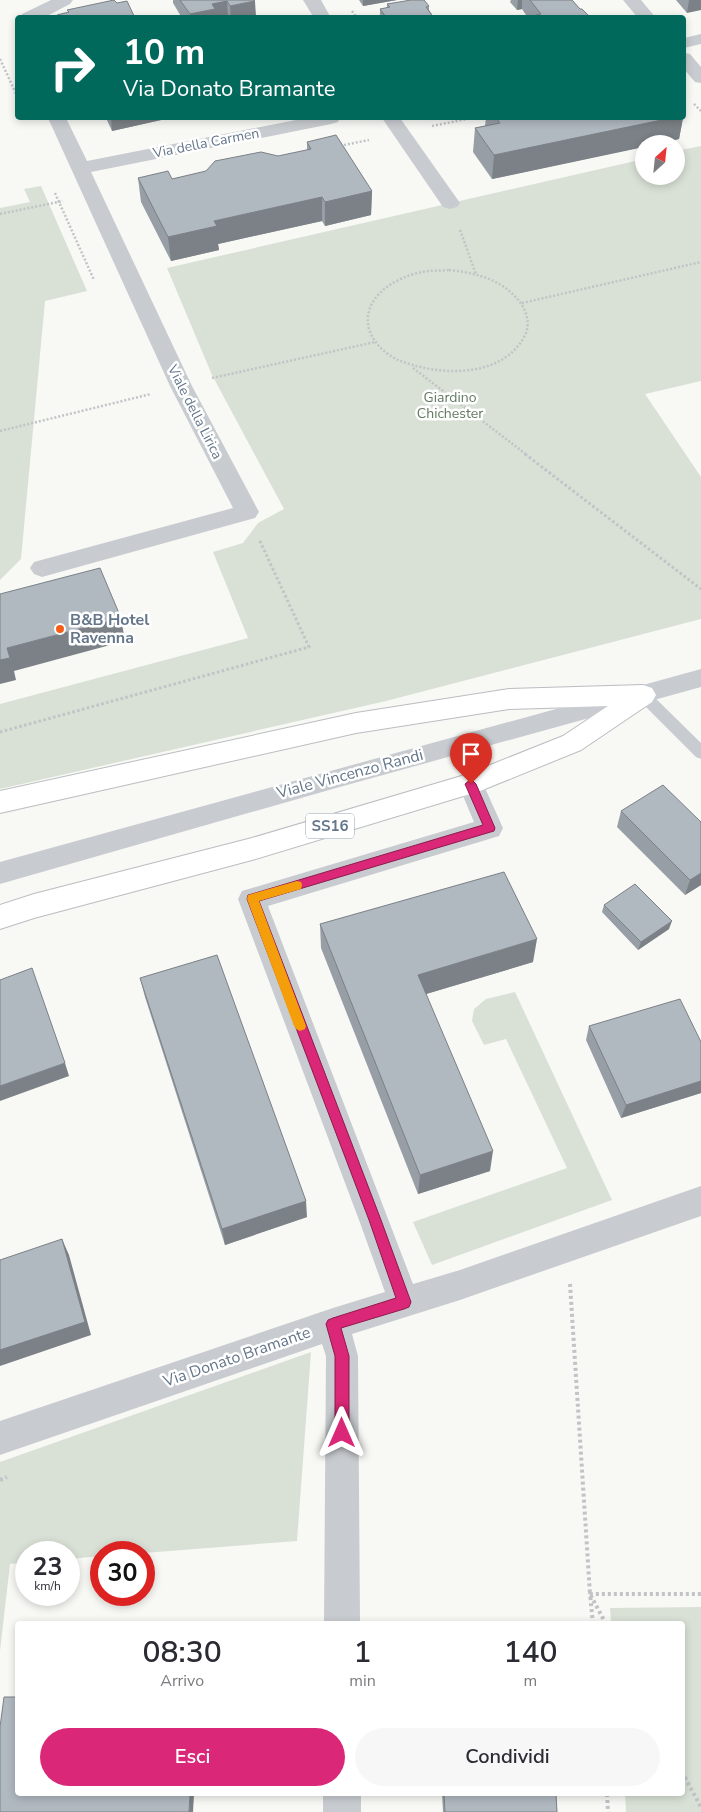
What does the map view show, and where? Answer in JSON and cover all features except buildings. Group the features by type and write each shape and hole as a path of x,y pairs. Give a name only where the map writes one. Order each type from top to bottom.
{"highway":[{"name":"SS16","path":"0,917 34,906 252,849 471,784 572,744 643,695"},
{"path":"0,802 356,723 508,699 643,695"}],"street":[{"path":"34,15 64,0"},
{"path":"312,0 321,15"},
{"path":"632,0 645,15"},
{"path":"686,43 701,39"},
{"path":"686,60 701,78"},
{"name":"Viale della Lirica","path":"58,120 181,386 247,512"},
{"name":"Via della Carmen","path":"81,168 321,120"},
{"path":"392,120 450,203"},
{"path":"42,568 247,512"},
{"name":"Viale Vincenzo Randi","path":"0,873 701,678"},
{"path":"404,1302 375,1220 252,899 490,828 471,784"},
{"name":"Via Donato Bramante","path":"0,1438 333,1324 460,1286 701,1201"},
{"path":"333,1324 342,1356 342,1621"},
{"path":"342,1796 342,1812"}],"lane":[{"path":"643,695 701,753"}],"path":[{"path":"0,59 15,92"},
{"path":"450,203 476,274"},
{"path":"522,303 701,262"},
{"path":"411,366 437,372 466,371 492,365 512,353 524,338 528,320 522,303 511,291 476,274 449,270 423,272 399,280 380,292 369,307 368,325 375,342 390,356 411,366 701,589"},
{"path":"0,732 309,647 247,512"},
{"path":"569,1277 593,1621"},
{"path":"590,1594 701,1594"},
{"path":"590,1594 604,1621"},
{"path":"685,1778 701,1807"},
{"path":"606,1796 608,1812"}],"green space":[{"name":"Giardino Chichester","path":"701,146 701,381 645,394 701,477 701,619 386,701 0,789 0,704 248,638 213,552 243,543 258,523 284,509 212,375 167,268 635,161 635,185 685,185 685,149"},
{"path":"41,186 87,291 45,301 21,559 0,580 0,208 30,202 24,189"},
{"path":"515,992 612,1200 432,1265 413,1222 567,1168 506,1039 484,1045 472,1021 474,1009 486,999"},
{"path":"311,1352 297,1541 155,1552 155,1541 90,1541 90,1557 80,1558 80,1541 15,1541 15,1563 10,1564 0,1651 0,1462"},
{"path":"701,1607 701,1812 626,1812 625,1796 685,1796 685,1621 611,1621 610,1608"}],"slow traffic":[{"path":"297,885 252,899 300,1026"}],"place":[{"name":"B&B Hotel Ravenna","path":"60,629"}],"route":[{"path":"342,1433 342,1356 333,1324 404,1302 375,1220 252,899 490,828 471,784"}]}
